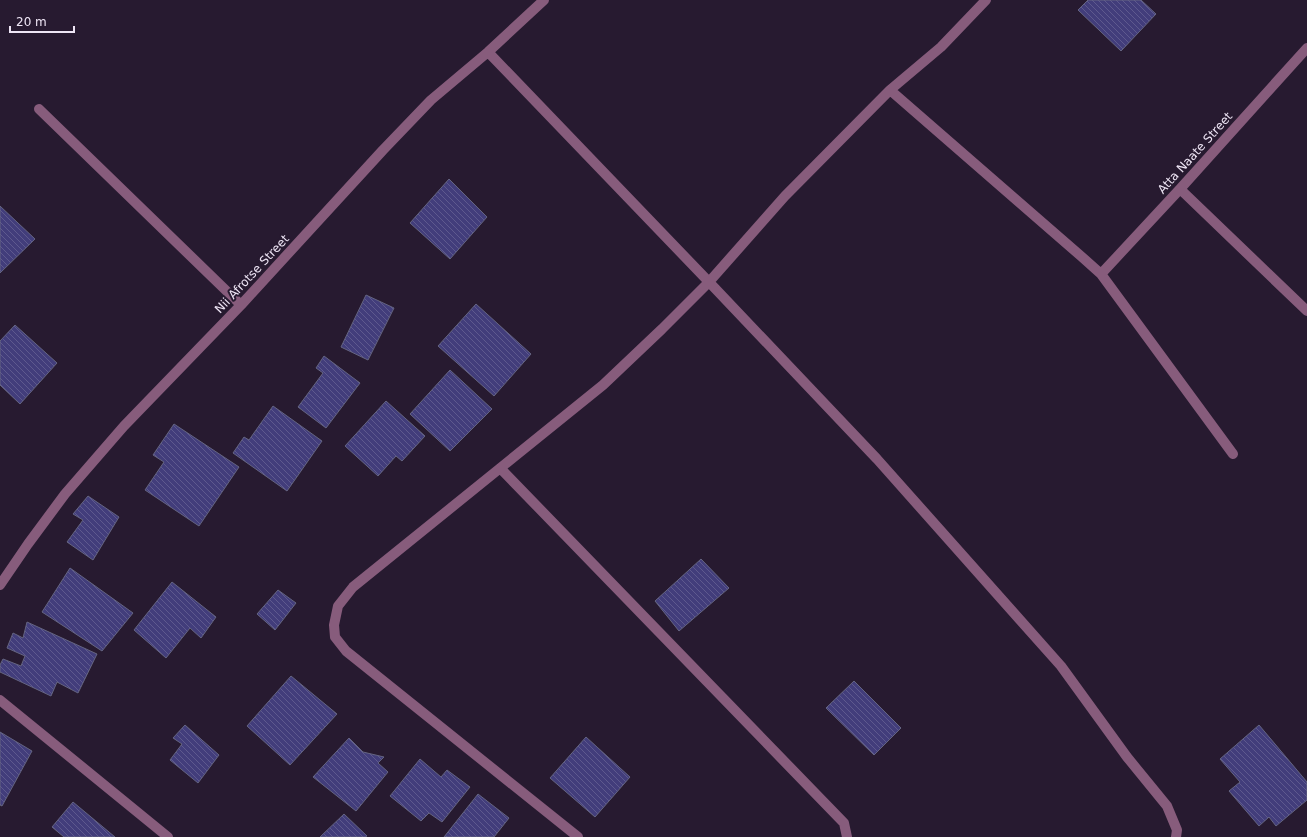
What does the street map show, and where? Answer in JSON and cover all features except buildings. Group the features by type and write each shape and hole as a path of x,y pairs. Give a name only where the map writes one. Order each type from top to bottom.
{"street":[{"name":"Nii Afrotse Street","path":"0,584 65,494 124,426 241,305 383,150 431,100 488,52 544,0"},
{"path":"578,837 346,651 336,637 334,625 338,606 353,587 603,385 710,282 785,196 890,90 941,47 986,0"},
{"name":"Atta Naate Street","path":"1101,274 1307,48"},
{"path":"488,52 710,282 877,459 1061,666 1128,757 1167,806 1177,830 1176,837"},
{"path":"890,90 1101,274 1233,454"},
{"path":"39,109 241,305"},
{"path":"1180,189 1307,311"},
{"path":"500,469 844,823 848,837"},
{"path":"0,700 168,837"}]}
